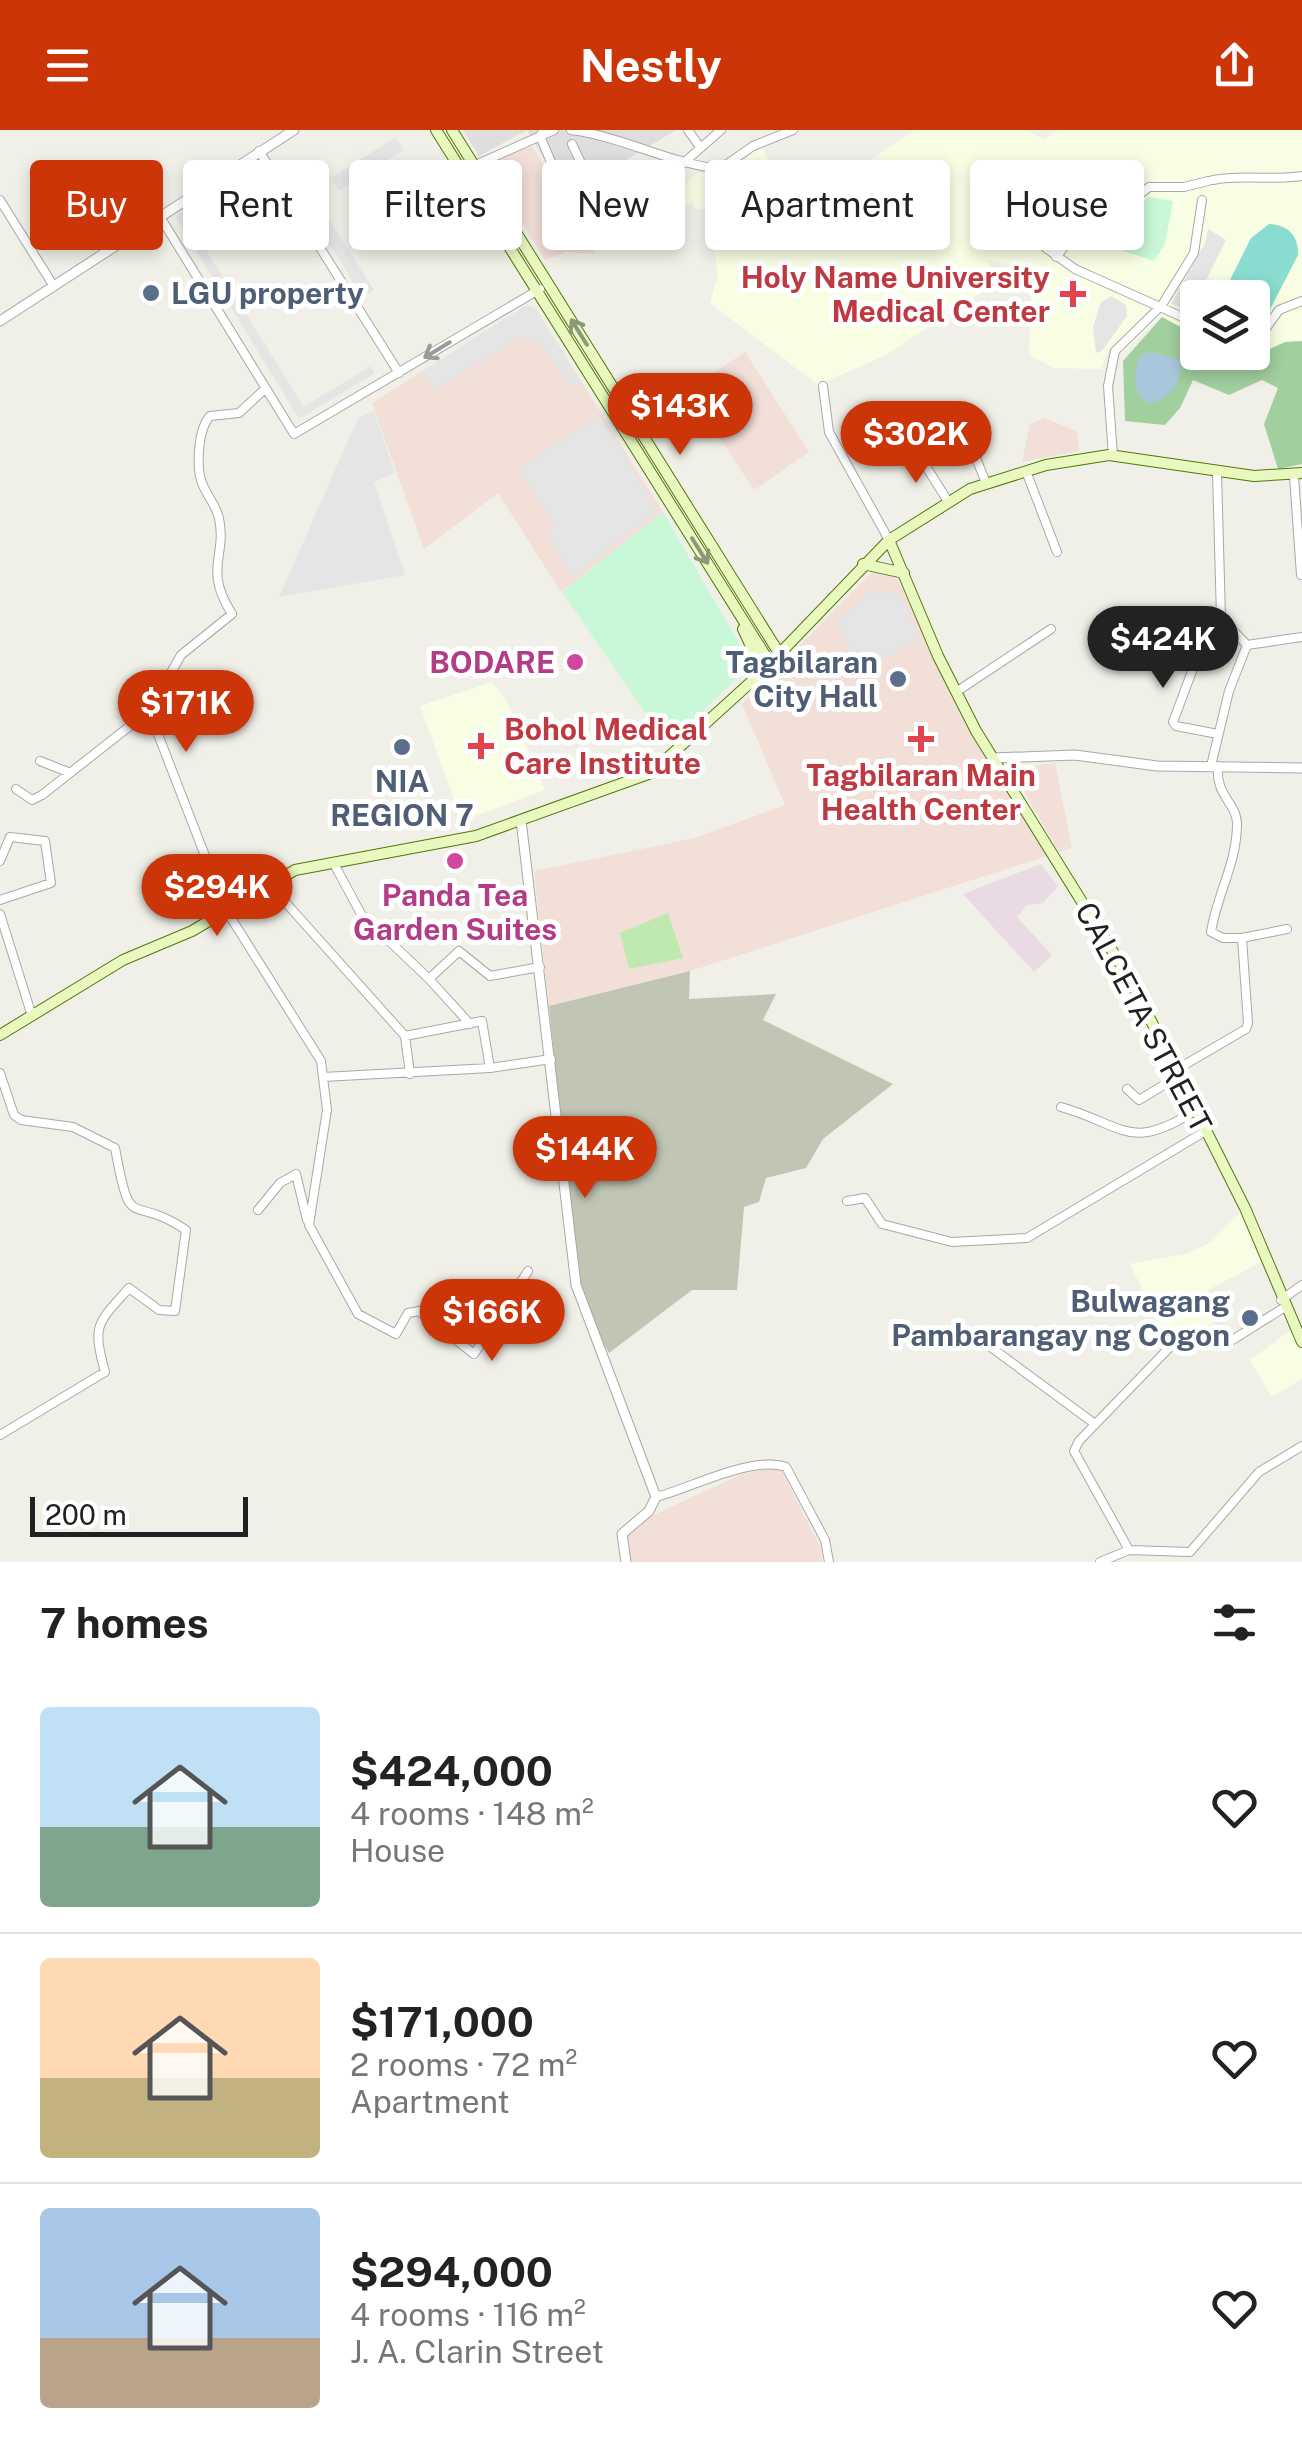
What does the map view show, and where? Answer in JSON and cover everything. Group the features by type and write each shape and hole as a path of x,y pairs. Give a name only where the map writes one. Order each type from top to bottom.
{"main road":[{"path":"436,130 455,160"},
{"path":"452,130 471,160"},
{"path":"522,241 779,653"},
{"path":"510,250 770,662"},
{"path":"526,276 539,268"},
{"path":"0,1035 123,960 192,931 296,870 434,846 521,820 663,766 889,540 986,482 1113,456 1216,472 1298,474"},
{"path":"674,510 685,503"},
{"name":"CALCETA STREET","path":"889,540 956,692 1114,950 1245,1208 1302,1342"},
{"path":"863,564 904,573"},
{"path":"742,618 754,653 755,678"}],"street":[{"path":"163,213 294,130"},
{"path":"483,160 554,130"},
{"path":"571,130 613,135 679,160"},
{"path":"688,130 700,147"},
{"path":"683,160 721,130"},
{"path":"685,162 724,168 753,146 793,130"},
{"path":"542,133 552,160"},
{"path":"572,144 580,160"},
{"path":"259,151 398,374"},
{"path":"1056,257 1083,224 1122,210 1149,186 1237,175 1280,180 1302,176"},
{"path":"1113,456 1108,386 1116,352 1162,305 1194,253 1207,181"},
{"path":"0,200 53,285"},
{"path":"163,220 294,434 548,284"},
{"path":"0,320 106,250"},
{"path":"1047,250 1105,283 1180,314"},
{"path":"1270,323 1279,310 1302,301"},
{"path":"823,386 830,432 889,540"},
{"path":"16,789 32,800 148,711 182,654 232,614 215,577 221,534 218,516 200,477 202,439 210,416 240,413 266,388"},
{"path":"956,408 986,482"},
{"path":"915,448 949,503"},
{"path":"1026,471 1057,552"},
{"path":"1216,472 1221,618 1247,644"},
{"path":"1298,474 1302,575"},
{"path":"1218,734 1172,722 1207,630 1221,618"},
{"path":"956,692 1051,629"},
{"path":"1247,644 1302,637"},
{"path":"1247,644 1218,734 1214,766 1219,791 1236,815 1237,848 1211,932 1223,938 1242,938 1287,930"},
{"path":"148,711 226,910 321,1062 327,1110 309,1226"},
{"path":"993,758 1075,755 1156,766 1302,768"},
{"path":"40,762 68,772"},
{"path":"521,820 578,1299 656,1497"},
{"path":"0,861 10,837 45,841 52,883 0,900"},
{"path":"333,862 361,914 470,1024"},
{"path":"270,885 404,1036 410,1074"},
{"path":"0,914 32,1016"},
{"path":"1127,1089 1138,1100 1246,1029 1249,1014 1242,938"},
{"path":"429,979 459,951 490,976 540,966"},
{"path":"404,1036 482,1021 490,1068"},
{"path":"323,1077 490,1068 551,1059"},
{"path":"0,1073 14,1115 22,1120 74,1127 115,1148 124,1199 132,1209 186,1230 175,1310 159,1310 129,1288 97,1324 95,1334 105,1372 0,1435"},
{"path":"1061,1107 1116,1129 1152,1134 1193,1112"},
{"path":"847,1201 865,1198 882,1224 938,1240 1027,1238 1204,1132"},
{"path":"258,1210 280,1183 296,1174 309,1226 358,1314 396,1334 408,1313 419,1312 474,1354 528,1271"},
{"path":"1129,1550 1074,1451 1094,1424 1170,1347 1204,1334 1226,1344 1283,1304 1302,1285"},
{"path":"988,1345 1094,1424"},
{"path":"1190,1552 1259,1472 1302,1446"},
{"path":"626,1562 622,1534 649,1511 656,1497 768,1462 786,1466 812,1512 829,1562"},
{"path":"1100,1562 1129,1550 1190,1552"},
{"path":"1190,1552 1193,1562"}],"shaded area":[{"path":"463,130 527,130 479,156"},
{"path":"527,130 676,130 626,160 545,160"},
{"path":"915,130 1026,130 1043,139 1059,130 1302,130 1302,357 1270,365 1270,280 1180,280 1180,329 1161,315 1121,354 1110,346 1101,369 1054,368 1029,355 1032,271 989,260 990,287 884,356 818,385 710,303 718,275 714,250 950,250 950,160 871,160"},
{"path":"396,137 404,150 388,160 360,160"},
{"path":"760,145 768,160 745,160"},
{"path":"532,146 542,163 542,250 593,250 595,254 566,252 545,260 522,223 522,160 499,160"},
{"path":"349,167 349,185 339,191 331,178"},
{"path":"699,172 705,173 705,208 696,210 693,202 685,205 685,184"},
{"path":"183,211 183,229 175,216"},
{"path":"329,220 374,290 363,297 329,244"},
{"path":"1269,224 1282,227 1297,242 1298,255 1270,309 1270,280 1230,280 1251,238"},
{"path":"1208,229 1226,240 1206,280 1184,280 1205,243"},
{"path":"196,250 206,250 304,407 370,366 375,373 299,419"},
{"path":"1180,288 1180,307 1171,304"},
{"path":"1111,296 1126,305 1127,316 1102,351 1096,353 1093,327 1101,302"},
{"path":"527,305 536,309 663,512 561,592 498,493 424,549 372,403"},
{"path":"527,305 536,309 580,381 569,388 541,343 522,336 433,391 421,372"},
{"path":"745,352 809,452 754,490 688,390"},
{"path":"1153,352 1179,360 1174,388 1151,404 1137,388 1136,368 1142,354"},
{"path":"374,411 395,473 374,482 405,575 279,597 358,418"},
{"path":"600,415 657,511 572,578 546,532 554,526 519,468"},
{"path":"1044,418 1077,431 1079,451 1022,462 1030,424"},
{"path":"875,569 894,572 967,727 1047,856 690,971 549,1006 534,871 695,838 785,805 742,704"},
{"path":"872,591 901,595 920,639 861,670 837,623"},
{"name":"Bohol Medical Care Institute","path":"492,682 509,705 545,790 462,821 420,706"},
{"path":"1055,763 1072,848 1059,852 1011,769"},
{"path":"1041,864 1058,886 1043,903 1027,905 1017,917 1052,955 1034,972 963,894"},
{"path":"690,971 689,999 776,994 763,1020 893,1084 823,1139 806,1168 766,1178 759,1202 744,1207 737,1290 692,1290 609,1353 579,1299 549,1006"},
{"path":"1240,1213 1261,1262 1199,1295 1214,1323 1170,1345 1130,1264 1189,1253 1211,1242"},
{"path":"1291,1330 1302,1352 1302,1379 1272,1397 1250,1360"},
{"path":"780,1467 821,1549 822,1562 630,1562 625,1545 628,1527 742,1474"}],"green space":[{"path":"1148,197 1173,201 1165,244 1154,261 1120,250 1144,250 1144,201"},
{"path":"1162,317 1180,327 1180,370 1270,370 1270,349 1285,342 1302,341 1302,464 1278,469 1264,424 1278,388 1262,380 1229,395 1193,380 1180,408 1165,425 1125,421 1123,361"},
{"path":"663,512 747,657 744,670 668,746 562,592"},
{"path":"668,913 683,958 629,969 620,933"}],"place":[{"name":"LGU property","path":"151,293"},
{"name":"Holy Name University Medical Center","path":"1073,294"},
{"name":"BODARE","path":"575,662"},
{"name":"Tagbilaran City Hall","path":"898,679"},
{"name":"Tagbilaran Main Health Center","path":"921,739"},
{"name":"Bohol Medical Care Institute","path":"481,746"},
{"name":"NIA REGION 7","path":"402,747"},
{"name":"Panda Tea Garden Suites","path":"455,861"},
{"name":"Bulwagang Pambarangay ng Cogon","path":"1250,1318"}]}
